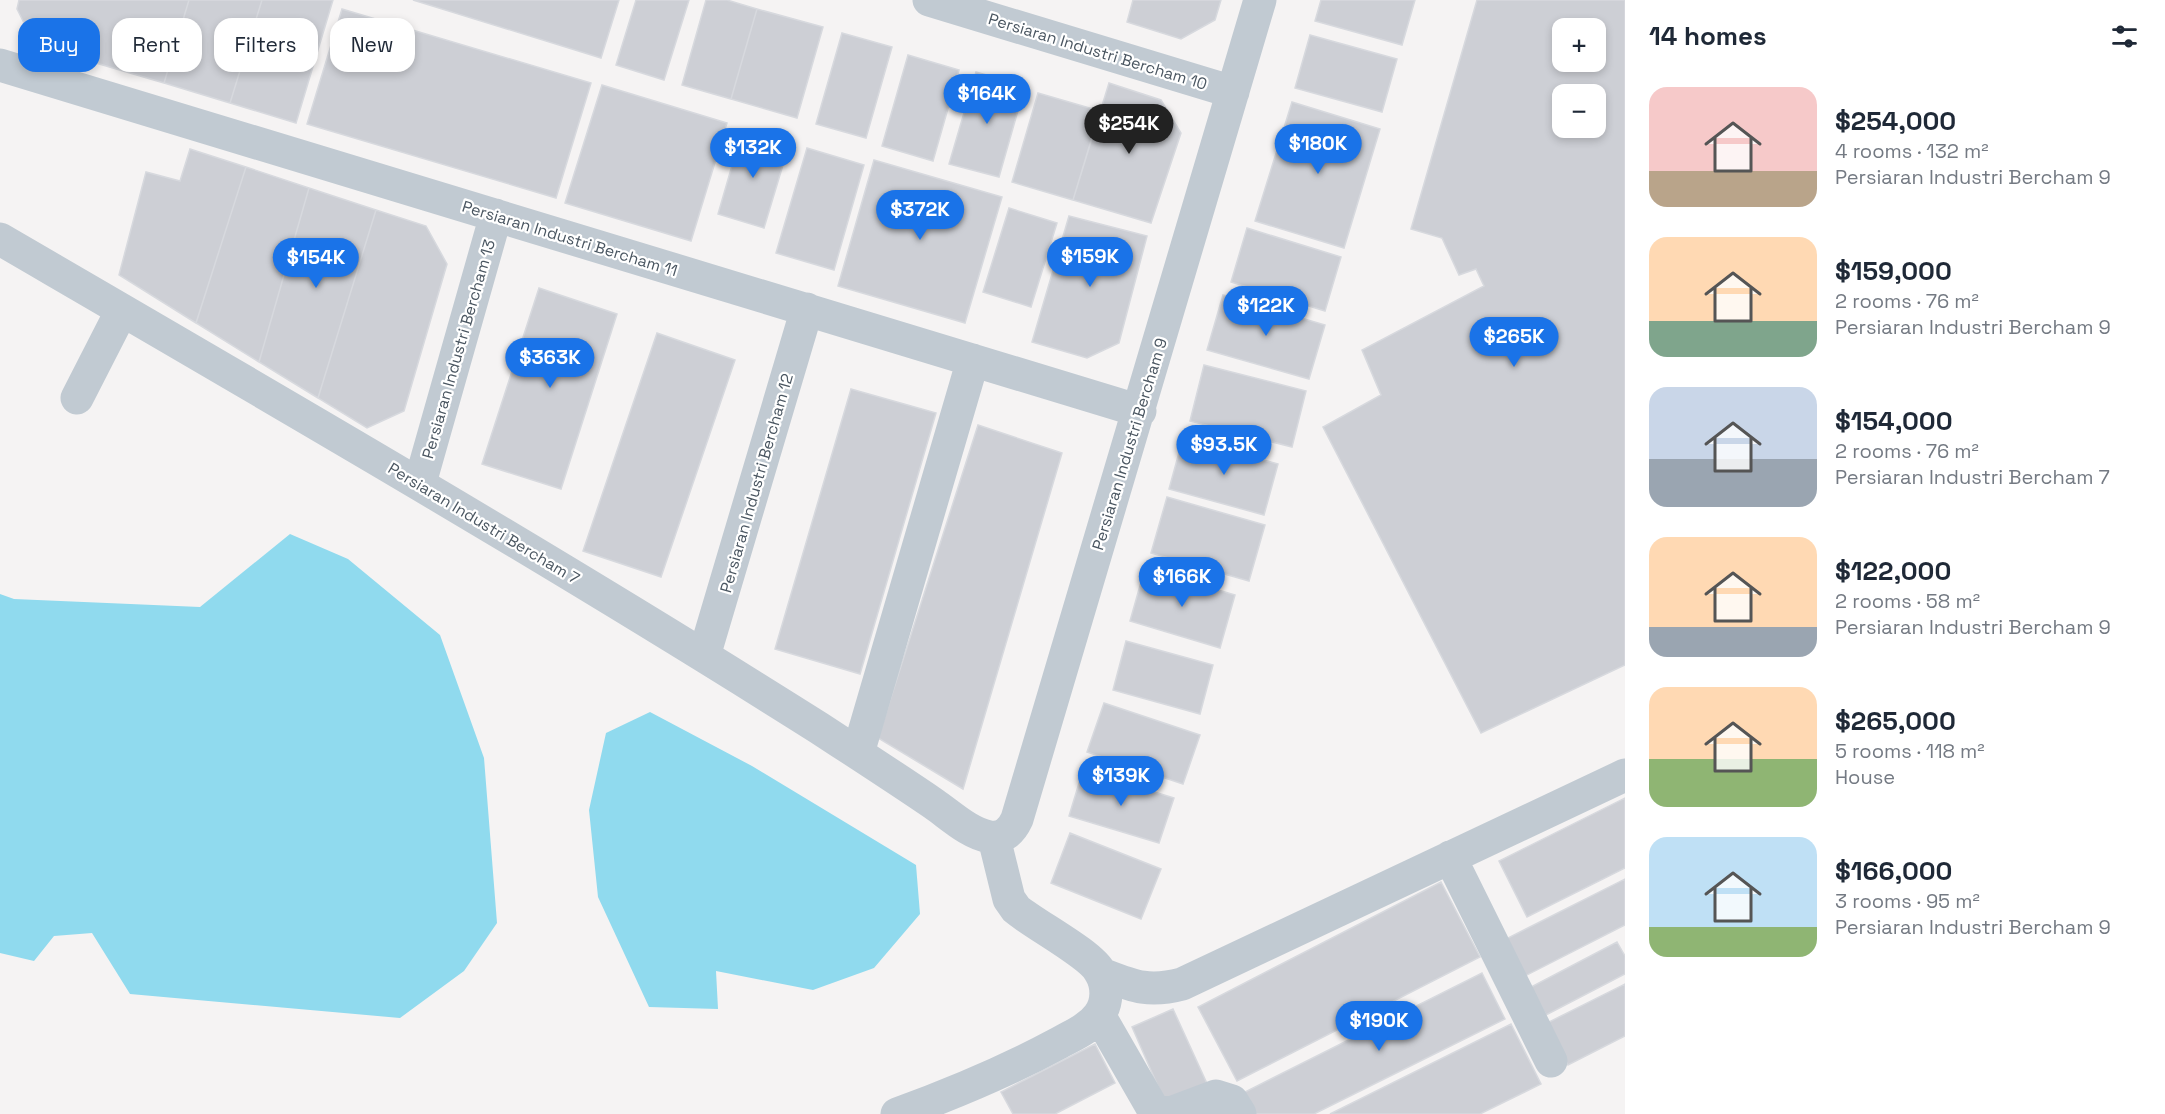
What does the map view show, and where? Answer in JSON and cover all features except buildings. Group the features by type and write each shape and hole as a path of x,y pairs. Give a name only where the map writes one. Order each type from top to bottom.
{"street":[{"name":"Persiaran Industri Bercham 10","path":"929,0 1233,92"},
{"name":"Persiaran Industri Bercham 9","path":"994,838 1005,835 1013,829 1017,819 1140,411 1260,0"},
{"name":"Persiaran Industri Bercham 11","path":"0,65 1140,411"},
{"name":"Persiaran Industri Bercham 13","path":"420,483 496,215"},
{"name":"Persiaran Industri Bercham 7","path":"0,239 420,483 704,656 858,753 959,821 982,835 994,838"},
{"name":"Persiaran Industri Bercham 12","path":"704,656 807,309"},
{"path":"77,398 122,310"},
{"path":"858,753 973,360"},
{"path":"1102,974 1152,990 1182,984 1625,775"},
{"path":"897,1114 956,1093 1018,1065 1087,1027 1099,1016 1105,1003 1106,989 1102,974 1096,964 1016,909 1009,899 994,838"},
{"path":"1450,857 1551,1061"},
{"path":"1099,1016 1154,1109 1168,1114 1216,1096 1232,1101 1240,1114"}],"water":[{"path":"290,534 348,559 440,635 484,758 497,923 464,971 400,1018 130,994 92,933 54,936 34,961 0,953 0,594 14,599 200,607"},
{"path":"650,712 752,766 916,865 920,914 874,968 813,990 716,971 718,1009 649,1007 598,897 589,810 606,733"}]}
